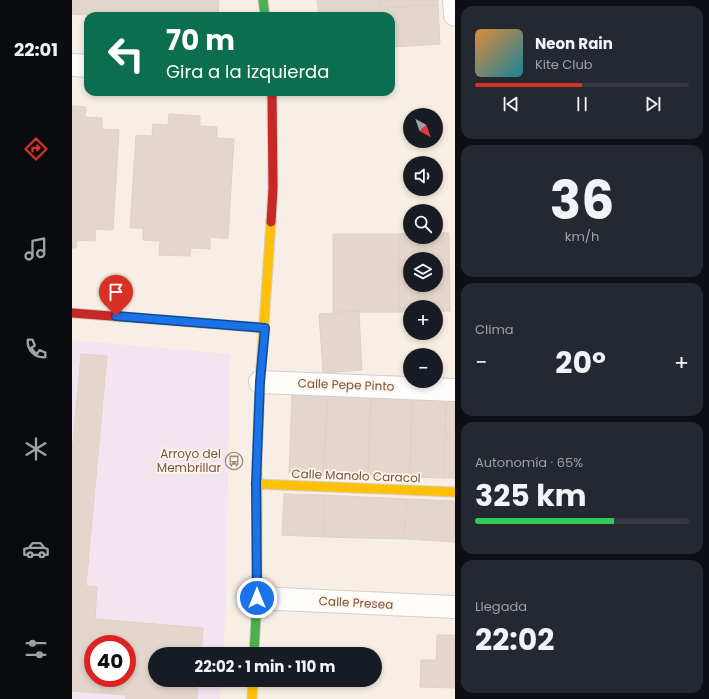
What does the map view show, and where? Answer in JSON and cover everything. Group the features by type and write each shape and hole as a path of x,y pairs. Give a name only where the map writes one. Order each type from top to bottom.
{"street":[{"path":"263,0 264,12"},
{"path":"454,0 455,15"},
{"path":"72,66 84,66"},
{"path":"254,647 257,598 256,484 260,382 265,328 273,188 272,96"},
{"path":"72,313 265,328"},
{"name":"Calle Pepe Pinto","path":"260,382 455,390"},
{"name":"Calle Manolo Caracol","path":"256,484 455,492"},
{"name":"Calle Presea","path":"257,598 455,607"},
{"path":"252,699 253,687"}],"shaded area":[{"path":"72,340 230,354 226,605 223,647 148,647 148,687 221,687 220,699 72,699"}],"building":[{"path":"72,0 219,0 218,12 84,12 84,15 72,14"},
{"path":"317,0 380,0 381,12 318,12"},
{"path":"380,0 438,0 438,5 381,8"},
{"path":"438,5 440,44 395,47 395,12 381,12 381,8"},
{"path":"72,106 86,107 85,117 102,118 102,129 119,130 113,230 96,229 95,241 77,240 76,248 72,248"},
{"path":"169,114 200,116 200,126 217,127 217,138 234,139 228,239 210,237 210,249 191,248 190,256 159,255 160,241 143,240 143,228 130,228 136,135 152,136 153,124 168,125"},
{"path":"443,233 449,233 450,311 443,311 443,300 403,300 403,312 399,312 399,234 403,234 403,244 443,244"},
{"path":"333,234 399,234 399,312 333,312"},
{"path":"359,311 362,370 323,373 319,314"},
{"path":"81,354 107,356 86,586 97,587 95,619 203,628 202,647 148,647 148,687 198,687 197,699 126,699 126,695 72,691 72,453"},
{"path":"292,393 328,395 323,475 289,473"},
{"path":"328,395 371,397 368,477 323,475"},
{"path":"371,397 412,397 410,477 368,477"},
{"path":"412,397 446,398 445,478 410,477"},
{"path":"446,398 455,399 455,437 445,437"},
{"path":"445,437 455,437 455,478 445,478"},
{"path":"284,494 325,495 324,537 282,535"},
{"path":"325,495 406,499 405,539 324,537"},
{"path":"406,499 455,501 455,542 405,539"},
{"path":"437,635 455,635 455,688 420,687 421,660 436,660"}],"traffic: fast":[{"path":"263,0 264,12"},
{"path":"254,647 257,598 257,460"}],"traffic: slow":[{"path":"257,460 260,382 271,222"},
{"path":"256,484 455,492"},
{"path":"252,699 253,687"}],"traffic: jam":[{"path":"271,222 273,188 272,96"},
{"path":"72,313 265,328"}],"place":[{"name":"Arroyo del Membrillar","path":"234,461"}],"route":[{"path":"116,316 265,328 260,382 256,484 257,598"}]}
